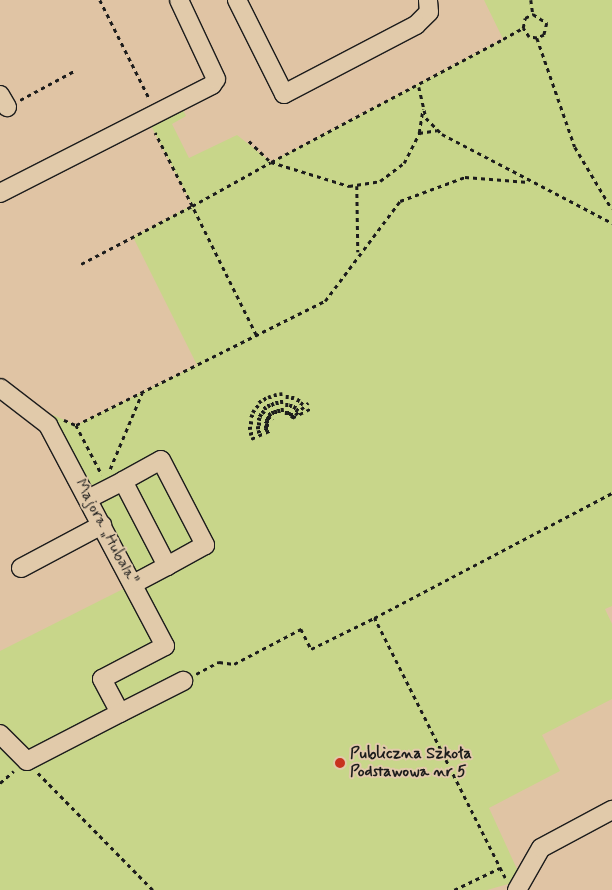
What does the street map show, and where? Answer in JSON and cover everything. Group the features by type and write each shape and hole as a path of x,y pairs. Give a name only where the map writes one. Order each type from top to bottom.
{"street":[{"path":"0,193 212,85 216,79 179,0"},
{"path":"237,0 284,94 416,25 429,12 428,0"},
{"name":"Majora „Hubala”","path":"0,388 43,418 102,525 165,646 102,678 120,713"},
{"path":"88,499 161,460 165,467 205,545 133,584"},
{"path":"123,481 167,566"},
{"path":"21,568 102,525"},
{"path":"0,734 27,761 183,681"},
{"path":"512,886 541,848 612,810"}],"path":[{"path":"100,0 192,206 256,335"},
{"path":"531,0 533,14 547,23 544,35 537,38"},
{"path":"81,264 271,162 419,86 523,28 525,18 533,14"},
{"path":"523,28 537,38 575,147 612,209"},
{"path":"3,101 74,71"},
{"path":"249,141 271,162 357,186 376,183 398,170 419,133 423,109 419,86"},
{"path":"423,109 438,130 529,182 612,223"},
{"path":"419,133 438,130"},
{"path":"76,425 325,301 392,207 438,184 465,177 529,182"},
{"path":"357,186 358,254"},
{"path":"43,418 53,415 76,425 105,481 143,392"},
{"path":"279,420 281,392"},
{"path":"275,393 279,420"},
{"path":"279,420 287,393"},
{"path":"269,395 279,420"},
{"path":"279,420 294,395"},
{"path":"264,397 279,420"},
{"path":"248,422 279,420 299,398"},
{"path":"259,400 279,420"},
{"path":"251,439 304,400"},
{"path":"249,434 308,404"},
{"path":"256,405 279,420"},
{"path":"248,428 279,420 312,408"},
{"path":"252,410 279,420"},
{"path":"250,415 279,420"},
{"path":"183,681 219,662 234,664 301,629 311,649 612,493"},
{"path":"374,618 500,868 512,886"},
{"path":"27,761 152,890"},
{"path":"454,890 500,868"}],"green space":[{"path":"484,0 612,0 612,606 605,609 612,624 612,699 542,735 560,771 489,808 522,880 487,890 0,890 0,651 133,584 43,418 53,415 76,425 197,365 133,237 192,205 147,118 179,102 186,116 172,124 189,158 237,135 271,162 503,39"}],"place":[{"name":"Publiczna Szkoła Podstawowa nr 5","path":"340,763"}]}
